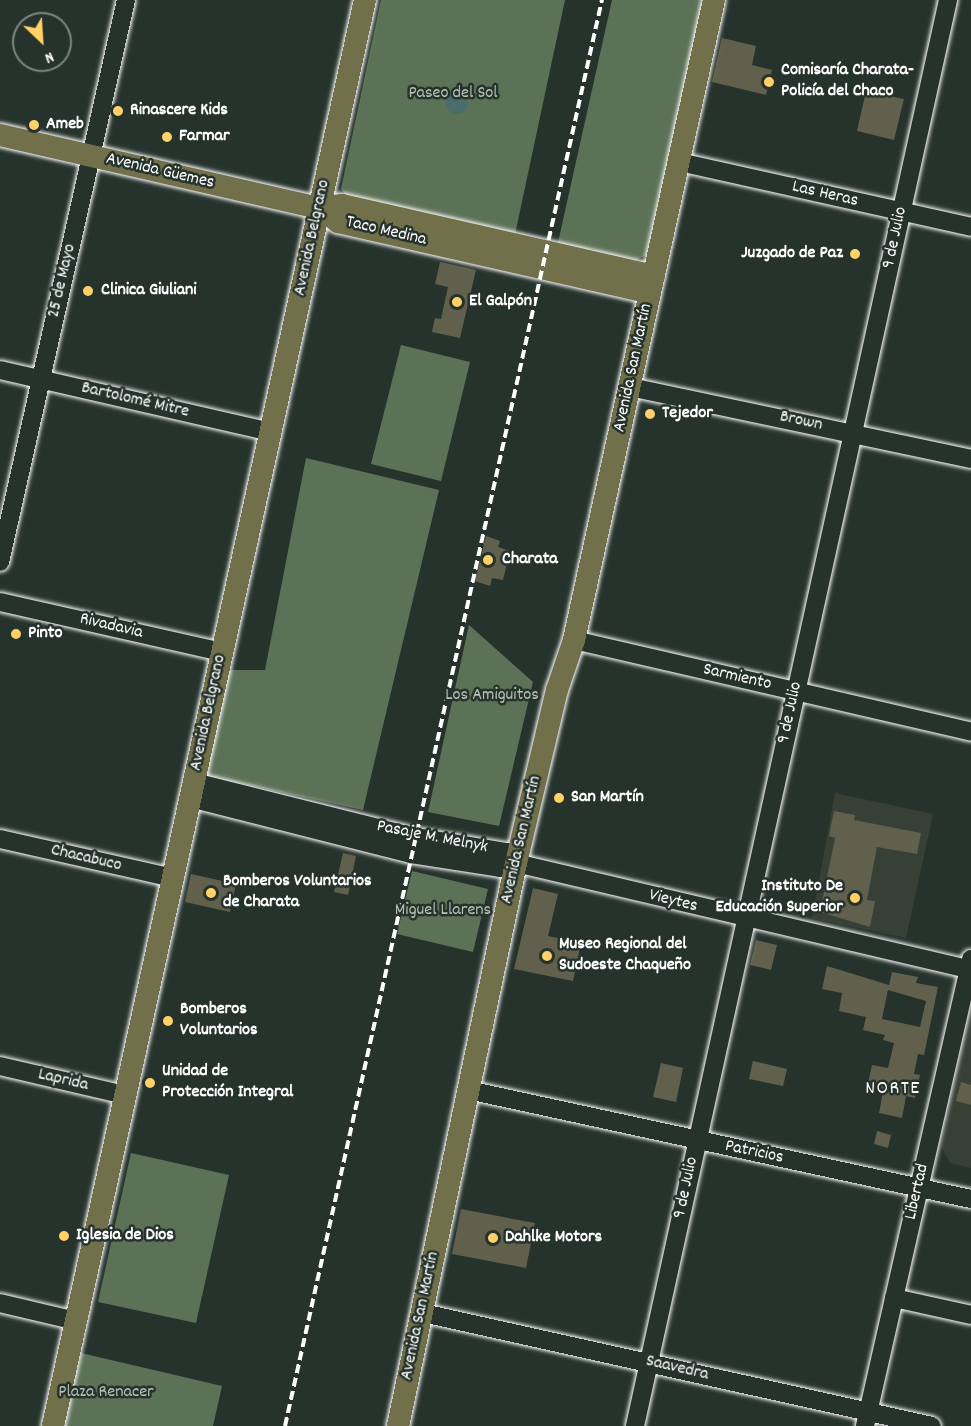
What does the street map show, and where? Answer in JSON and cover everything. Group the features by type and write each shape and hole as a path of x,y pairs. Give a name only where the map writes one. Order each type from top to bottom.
{"main road":[{"name":"Avenida Belgrano","path":"53,1426 365,0"},
{"name":"Avenida San Martín","path":"398,1426 516,863 557,690 574,640 714,0"},
{"name":"Avenida Güemes","path":"0,135 320,208"},
{"name":"Taco Medina","path":"320,208 338,222 652,284"}],"street":[{"name":"25 de Mayo","path":"0,562 126,0"},
{"name":"9 de Julio","path":"635,1426 948,0"},
{"name":"Las Heras","path":"679,162 971,227"},
{"name":"Bartolomé Mitre","path":"0,370 271,432"},
{"name":"Brown","path":"630,387 971,459"},
{"name":"Rivadavia","path":"0,602 222,652"},
{"name":"Sarmiento","path":"574,640 971,732"},
{"name":"Pasaje M. Melnyk","path":"192,790 415,837 507,852 516,863"},
{"name":"Chacabuco","path":"0,839 173,878"},
{"name":"Vieytes","path":"516,863 746,920 970,966"},
{"name":"Libertad","path":"867,1419 970,966"},
{"name":"Laprida","path":"0,1066 125,1095"},
{"name":"Patricios","path":"468,1089 697,1141 971,1199"},
{"path":"894,1298 971,1315"},
{"path":"0,1304 76,1321"},
{"name":"Saavedra","path":"423,1313 649,1363 867,1419 932,1426"}],"shaded area":[{"path":"835,793 933,814 906,938 812,918"},
{"path":"971,1004 971,1168 950,1163 941,1147"}],"green space":[{"name":"Paseo del Sol","path":"381,0 565,0 514,239 351,201 341,189"},
{"path":"612,0 705,0 647,255 630,263 557,247"},
{"path":"401,345 470,362 441,481 371,464"},
{"path":"306,458 439,490 363,810 207,776 228,670 265,670"},
{"name":"Los Amiguitos","path":"469,625 533,682 499,826 428,812"},
{"name":"Miguel Llarens","path":"412,871 488,889 473,952 397,934"},
{"path":"131,1153 229,1175 196,1323 98,1302"},
{"name":"Plaza Renacer","path":"81,1353 222,1386 213,1426 64,1426"}],"water":[{"path":"457,92 465,95 468,103 465,111 457,114 449,111 446,103 449,95"}],"building":[{"path":"722,38 756,46 752,65 772,70 766,95 712,82"},
{"path":"866,91 904,99 894,140 857,131"},
{"name":"El Galpón","path":"440,262 476,270 460,338 432,332 435,318 441,319 448,287 435,284"},
{"path":"486,536 500,541 498,547 510,551 503,580 492,578 490,586 475,581"},
{"path":"834,811 855,815 854,820 921,833 917,854 877,847 867,900 875,901 870,927 820,912 835,838 829,836"},
{"path":"343,853 356,856 348,895 334,892"},
{"name":"Bomberos Voluntarios de Charata","path":"191,874 236,884 230,912 185,902"},
{"name":"Museo Regional del Sudoeste Chaqueño","path":"533,888 558,894 548,936 581,943 573,981 514,969"},
{"path":"756,940 777,945 771,970 750,965"},
{"path":"827,966 889,985 892,972 918,977 916,983 938,987 924,1055 918,1054 914,1074 920,1075 915,1098 906,1096 902,1118 879,1113 883,1091 867,1087 872,1065 888,1068 894,1043 883,1040 885,1035 863,1030 866,1017 839,1011 842,993 822,989","holes":["888,990 926,1001 920,1027 882,1019"]},
{"path":"753,1061 787,1069 783,1086 749,1079"},
{"path":"661,1063 683,1068 676,1102 653,1097"},
{"path":"961,1082 971,1085 971,1105 956,1101"},
{"path":"877,1131 891,1135 888,1148 874,1144"},
{"name":"Dahlke Motors","path":"461,1209 535,1223 526,1268 452,1254"}],"railway":[{"path":"285,1426 602,0"}],"place":[{"name":"Comisaría Charata- Policía del Chaco","path":"769,82"},
{"name":"Rinascere Kids","path":"118,111"},
{"name":"Ameb","path":"34,125"},
{"name":"Farmar","path":"167,137"},
{"name":"Juzgado de Paz","path":"855,254"},
{"name":"Clinica Giuliani","path":"88,291"},
{"name":"El Galpón","path":"457,302"},
{"name":"Tejedor","path":"650,414"},
{"name":"Charata","path":"488,560"},
{"name":"Pinto","path":"16,634"},
{"name":"San Martín","path":"559,798"},
{"name":"Bomberos Voluntarios de Charata","path":"211,893"},
{"name":"Instituto De Educación Superior","path":"855,898"},
{"name":"Museo Regional del Sudoeste Chaqueño","path":"547,956"},
{"name":"Bomberos Voluntarios","path":"168,1021"},
{"name":"Unidad de Protección Integral","path":"150,1083"},
{"name":"Iglesia de Dios","path":"64,1236"},
{"name":"Dahlke Motors","path":"493,1238"}],"district":[{"name":"NORTE","path":"893,1089"}]}
